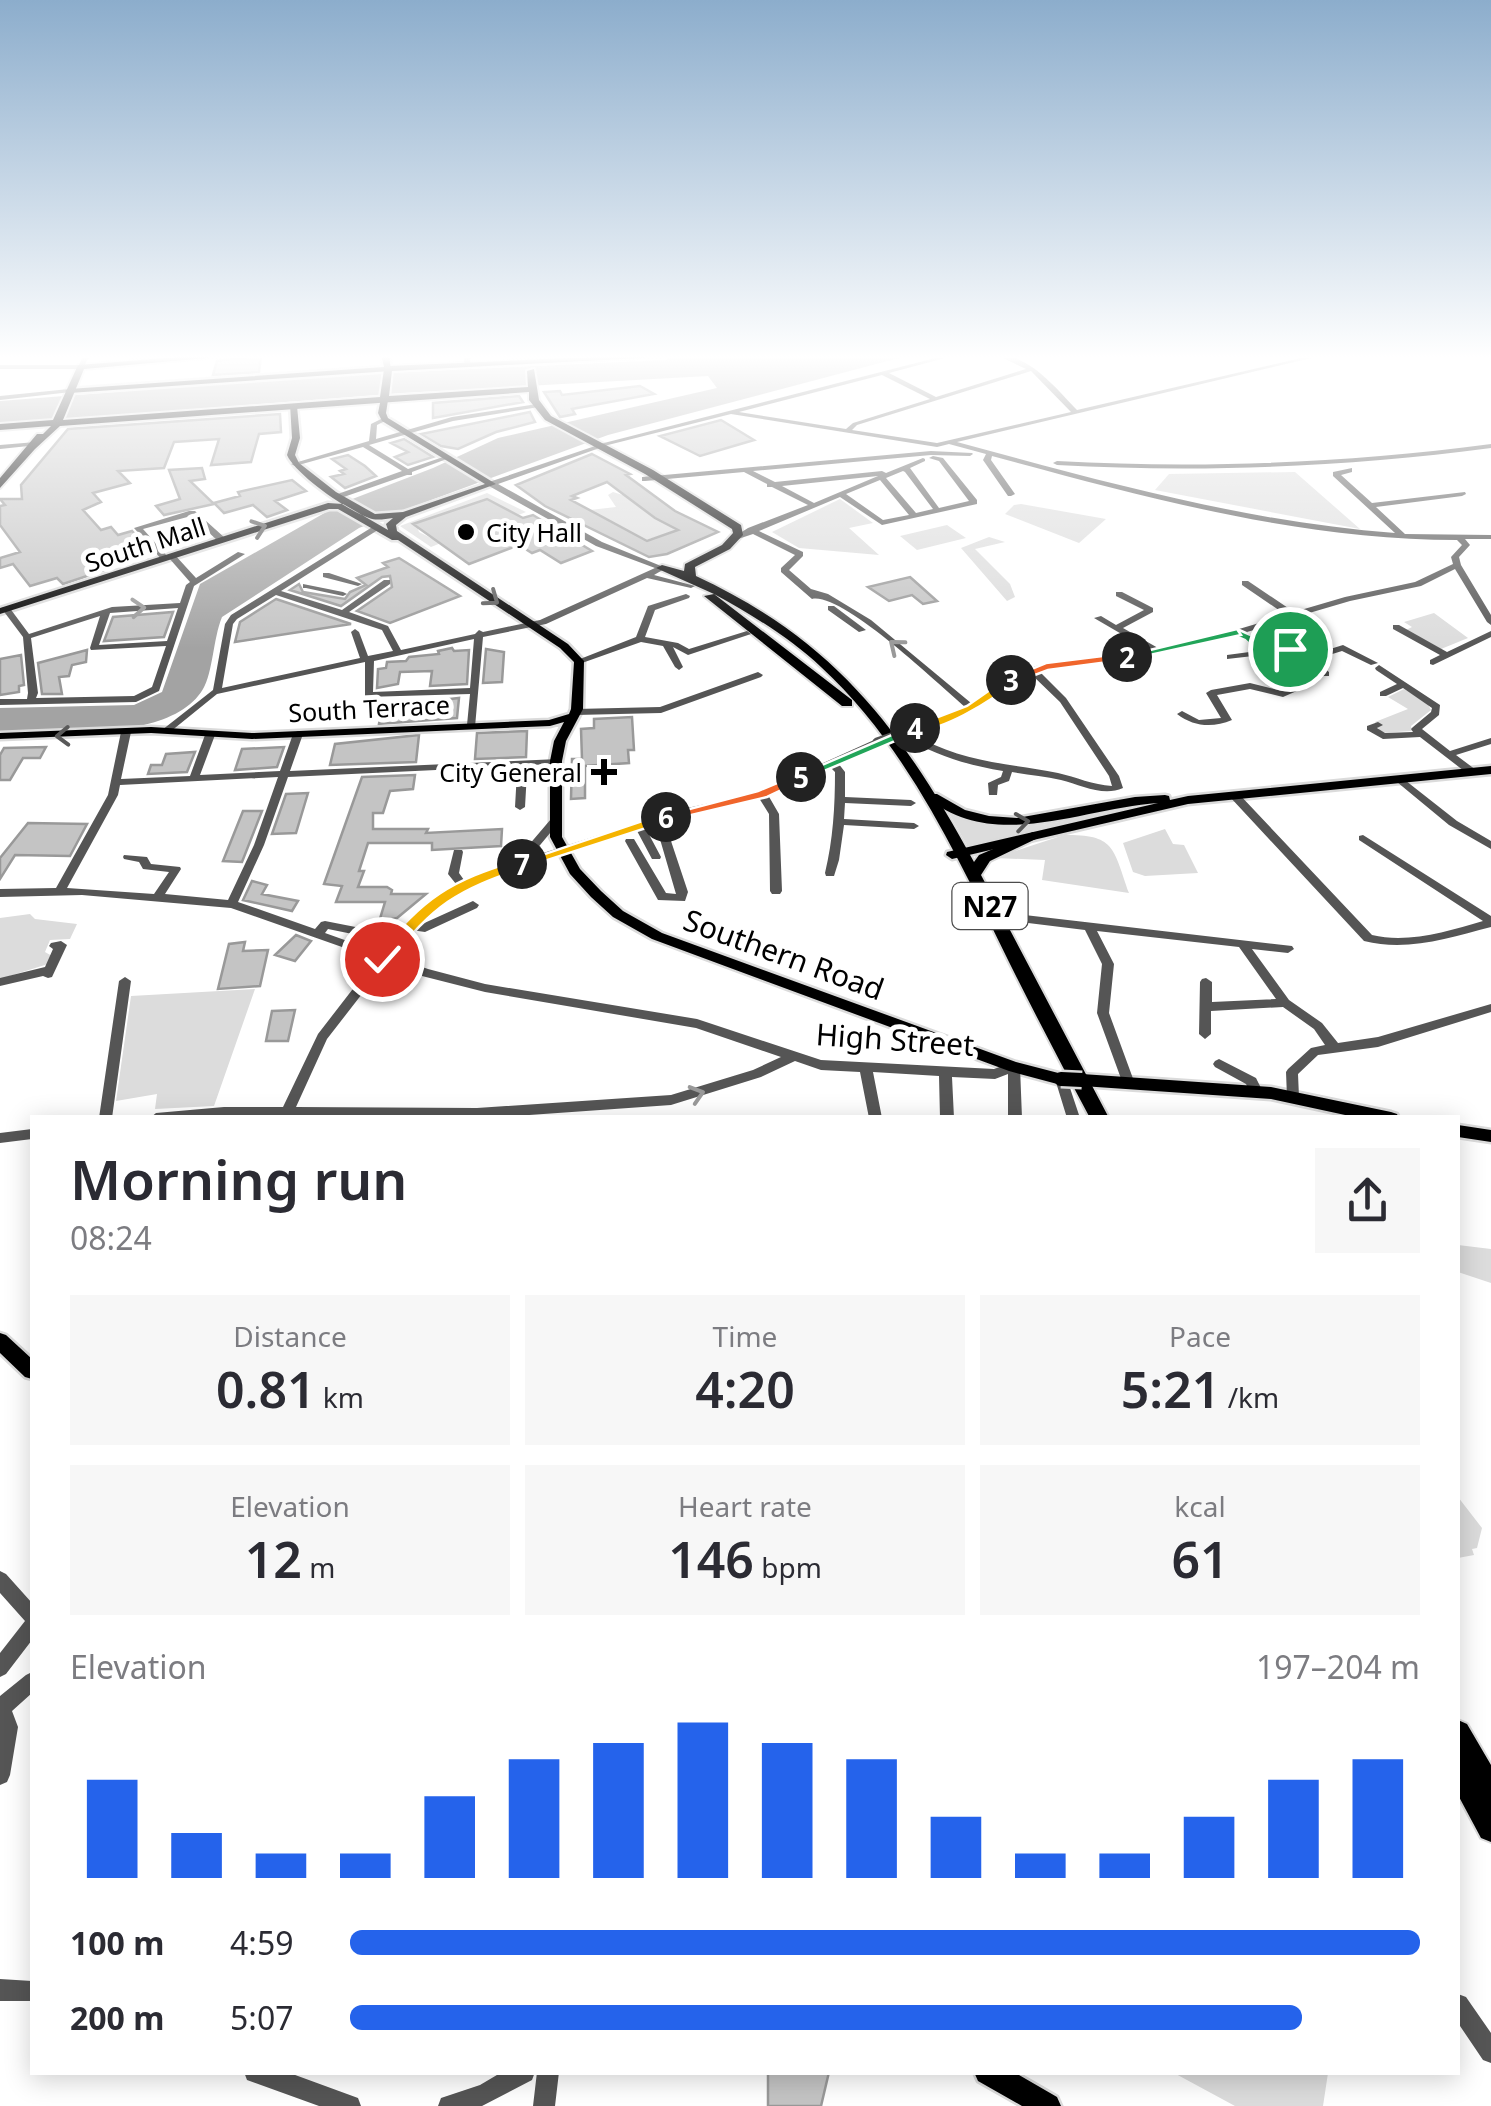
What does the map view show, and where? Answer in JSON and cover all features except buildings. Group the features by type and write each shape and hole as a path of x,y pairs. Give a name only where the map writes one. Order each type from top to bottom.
{"highway":[{"path":"0,484 29,452"},
{"path":"606,452 651,478 735,537"},
{"path":"651,478 722,529 719,540 673,559 662,568"},
{"path":"662,568 735,537"},
{"path":"693,588 687,572 689,566 735,537"},
{"name":"N27","path":"662,568 842,698 889,746 974,875 1098,1115"},
{"name":"N27","path":"693,588 749,605 810,652 897,744 934,796 958,854 1086,1115"},
{"name":"N27","path":"974,875 984,858 1032,837"},
{"path":"1460,1737 1491,1791"},
{"path":"1460,1773 1491,1828"}],"main road":[{"path":"292,452 295,464 373,526 412,546 573,652 579,661 575,714 560,741 556,761 555,821 562,850"},
{"path":"441,452 489,482"},
{"path":"341,501 384,518 402,516 489,482"},
{"name":"South Mall","path":"3,610 341,501"},
{"path":"402,516 391,528 412,546"},
{"name":"South Terrace","path":"0,736 167,730 209,738 550,723 575,714"},
{"path":"550,723 560,741"},
{"path":"934,796 973,819 1008,824 1124,800 1188,800 1491,770"},
{"path":"958,854 1188,800"},
{"name":"Southern Road","path":"562,850 596,894 657,936 1014,1067"},
{"name":"High Street","path":"1014,1067 1079,1079 1257,1092 1377,1115"},
{"path":"1460,1130 1491,1136"},
{"path":"0,1341 30,1369"},
{"path":"992,2075 1048,2106"}],"street":[{"path":"295,464 335,452"},
{"path":"380,452 409,472"},
{"path":"489,482 573,452"},
{"path":"651,478 932,452"},
{"path":"735,537 757,531 934,452"},
{"path":"841,494 882,523 974,502 935,452"},
{"path":"976,452 1048,465 1315,527 1463,542 1486,537"},
{"path":"1048,465 1173,470 1286,468 1432,452"},
{"path":"989,455 1011,494"},
{"path":"341,501 450,458"},
{"path":"1403,536 1337,472 1412,463"},
{"path":"902,468 938,510"},
{"path":"745,470 815,506"},
{"path":"770,485 884,476"},
{"path":"884,476 914,516"},
{"path":"794,496 824,478"},
{"path":"489,482 554,521 662,568"},
{"path":"852,502 863,485"},
{"path":"1372,504 1462,494"},
{"path":"193,580 138,528 192,513 222,540"},
{"path":"216,691 230,621 373,526"},
{"path":"757,531 800,554 784,570 862,630"},
{"path":"1463,542 1455,557 1455,569 1491,622"},
{"path":"0,702 136,699 156,689 193,580 241,554"},
{"path":"632,558 642,569 634,582"},
{"path":"167,730 216,691 451,639 479,638 634,582 662,568"},
{"path":"458,852 453,874 468,882 678,812 762,794 877,742 971,708 1033,670 1157,651 1241,632 1354,597 1418,584 1455,569"},
{"path":"326,574 358,584"},
{"path":"648,576 693,588"},
{"path":"342,614 386,582"},
{"path":"1245,583 1295,617"},
{"path":"306,586 344,594"},
{"path":"640,638 651,608 693,588"},
{"path":"274,591 386,628 397,651"},
{"path":"808,592 824,596 862,618 971,708"},
{"path":"1117,628 1150,610 1119,594"},
{"path":"28,638 106,612 182,605"},
{"path":"1464,605 1478,606"},
{"path":"3,610 28,638 33,692 30,702"},
{"path":"106,612 94,648 170,643"},
{"path":"1098,618 1157,651"},
{"path":"1396,627 1446,655"},
{"path":"355,632 368,659 368,695 475,691"},
{"path":"1182,714 1196,723 1227,720 1210,693 1250,686 1286,693 1294,690 1294,679 1241,632"},
{"path":"579,661 640,638 691,652 748,634"},
{"path":"1433,662 1491,634"},
{"path":"472,725 479,638"},
{"path":"666,644 679,667"},
{"path":"1280,668 1346,648 1437,707 1436,713 1416,726 1472,772"},
{"path":"1290,649 1326,674"},
{"path":"1230,658 1266,652"},
{"path":"902,733 1008,771 1060,777 1104,789 1118,788 1081,726 1033,670"},
{"path":"575,714 661,710 758,676"},
{"path":"1383,694 1403,685"},
{"path":"1378,725 1370,728 1383,736 1422,734"},
{"path":"60,890 102,819 117,782 126,732"},
{"path":"232,904 259,845 298,734"},
{"path":"194,778 209,738"},
{"path":"1450,754 1491,741"},
{"path":"117,782 556,761"},
{"path":"830,873 840,800 840,772 832,763"},
{"path":"520,807 522,772 527,765"},
{"path":"993,793 993,783 1004,779 1008,771"},
{"path":"1401,780 1453,823 1491,846"},
{"path":"762,794 774,814 776,891"},
{"path":"1234,796 1368,938 1382,942 1426,938 1491,922"},
{"path":"840,800 911,802"},
{"path":"286,1115 314,1049 408,926 441,896 532,848 555,821"},
{"path":"839,822 914,826"},
{"path":"640,827 656,857"},
{"path":"630,841 662,897 670,900 682,894 662,828"},
{"path":"1362,838 1491,922"},
{"path":"641,860 670,854"},
{"path":"128,857 143,859 147,867 176,868 160,895"},
{"name":"High Street","path":"0,893 60,890 160,895 232,904 382,959 485,988 697,1024 820,1065 994,1074 1014,1067"},
{"path":"408,926 422,929 473,904"},
{"path":"1015,918 1288,950"},
{"path":"318,934 326,925 377,935"},
{"path":"1090,928 1108,964 1103,1013 1129,1084"},
{"path":"0,982 48,973 61,945 55,946"},
{"path":"1244,946 1285,1003 1318,1026 1334,1047"},
{"path":"105,1115 125,981"},
{"path":"1205,1034 1206,982"},
{"path":"1206,1007 1285,1003"},
{"path":"1293,1097 1290,1080 1296,1066 1316,1051 1378,1042 1491,1008"},
{"path":"179,1115 477,1113 670,1100 757,1074 792,1057"},
{"path":"1219,1064 1251,1081 1257,1092"},
{"path":"866,1067 875,1115"},
{"path":"1014,1067 1015,1115"},
{"path":"946,1072 947,1115"},
{"path":"1074,1115 1079,1079"},
{"path":"0,1138 30,1134"},
{"path":"0,1580 30,1614"},
{"path":"1,1666 30,1629"},
{"path":"0,1776 10,1727 1,1706 30,1682"},
{"path":"0,1990 30,1991"},
{"path":"1460,2008 1491,2052"},
{"path":"263,2075 350,2106"},
{"path":"449,2106 486,2094 519,2075"},
{"path":"544,2106 548,2075"}],"shaded area":[{"path":"467,452 561,452 359,528 222,617 203,689 188,706 166,718 110,731 0,731 0,708 134,705 162,692 200,584 342,503"},
{"path":"1295,472 1360,529 1155,490 1169,474"},
{"path":"613,492 626,496 678,530 646,540 590,510 616,507 608,495"},
{"path":"487,493 526,512 516,516 486,499 416,523 419,532 441,543 431,547 400,526"},
{"path":"840,499 873,523 849,528 879,555 799,548 772,532"},
{"path":"1021,504 1106,519 1079,543 1005,514"},
{"path":"947,525 966,538 917,550 900,536"},
{"path":"989,537 1005,542 975,549 1010,584 1015,597 1007,601 961,548"},
{"path":"1434,613 1468,638 1441,649 1406,630 1412,627 1404,622"},
{"path":"1404,689 1426,701 1431,710 1411,726 1412,731 1381,733 1375,722 1408,709 1388,697"},
{"path":"1143,803 1139,808 968,847 948,812 970,822 1019,827"},
{"path":"1165,829 1173,844 1184,845 1198,873 1145,876 1133,872 1123,843"},
{"path":"1064,835 1094,837 1110,847 1129,893 1042,880 1045,860 994,858"},
{"path":"30,914 35,919 77,924 70,939 50,940 45,952 52,956 48,964 0,979 0,918"},
{"path":"255,989 214,1106 155,1109 157,1094 116,1101 131,996"},
{"path":"1460,1245 1491,1249 1491,1283 1460,1273"},
{"path":"1460,1500 1482,1528 1477,1548 1472,1549 1474,1555 1460,1558"},
{"path":"1178,2075 1328,2075 1323,2106 1235,2106"}],"place":[{"name":"City Hall","path":"466,532"},
{"name":"City General","path":"604,772"}],"route":[{"path":"382,959 420,913 441,896 473,880 678,812 762,794 877,742 971,708 1004,684 1033,670 1142,654 1241,632 1280,668 1306,660 1290,649"}]}
